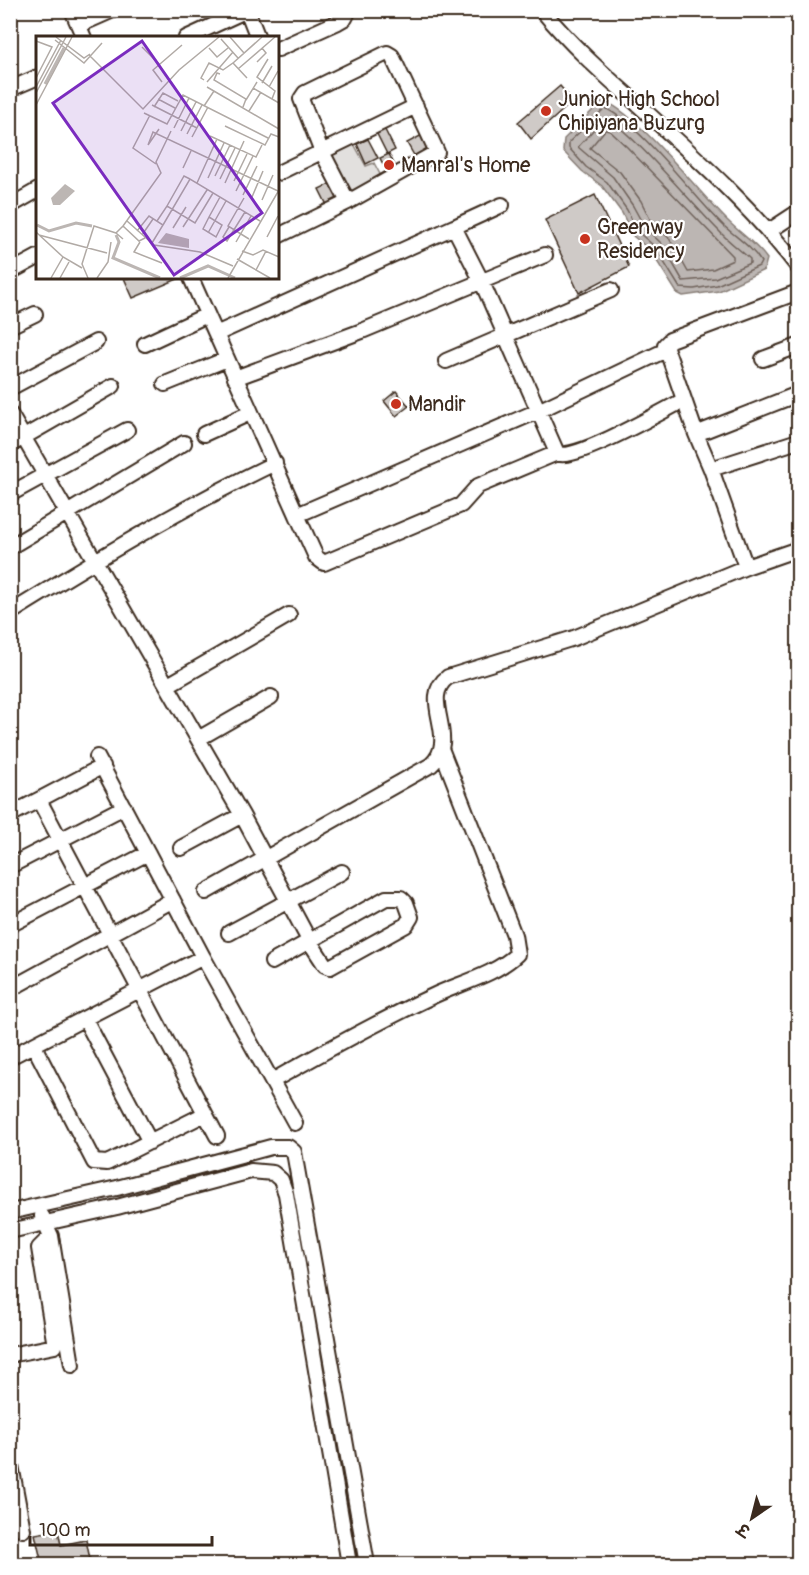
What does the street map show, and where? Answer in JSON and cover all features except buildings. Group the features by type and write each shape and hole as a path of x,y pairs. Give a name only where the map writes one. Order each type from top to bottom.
{"street":[{"path":"72,10 81,31 113,10"},
{"path":"190,36 247,10 257,36"},
{"path":"279,49 338,22 345,18 349,10"},
{"path":"542,10 586,59 706,167 769,231 798,267"},
{"path":"279,236 348,202 435,155 437,149 392,56 384,54 302,95 302,103 321,150 348,202"},
{"path":"10,89 36,78"},
{"path":"279,172 321,150 416,106"},
{"path":"10,206 36,191"},
{"path":"216,334 502,205"},
{"path":"769,231 798,212"},
{"path":"454,227 481,280 557,453"},
{"path":"235,378 362,332 544,255"},
{"path":"10,273 36,258"},
{"path":"191,279 316,557 324,562 461,505 478,486 557,453 565,455 590,447 684,400"},
{"path":"446,361 611,290"},
{"path":"746,567 665,345 670,340 798,292"},
{"path":"10,326 34,314"},
{"path":"145,344 207,315"},
{"path":"10,388 96,342"},
{"path":"763,359 798,346"},
{"path":"297,515 538,411 666,350"},
{"path":"165,384 227,359"},
{"path":"10,445 113,386"},
{"path":"696,434 798,394"},
{"path":"204,434 250,413"},
{"path":"10,414 242,815 288,903 310,942 325,965 330,968 406,925 410,913 401,898 391,897 310,942 272,962"},
{"path":"10,494 127,430"},
{"path":"711,468 798,441"},
{"path":"10,547 184,442"},
{"path":"10,613 95,560 224,487 275,463"},
{"path":"206,891 431,765 442,752 444,745 437,697 438,687 448,677 574,638 746,567 798,549"},
{"path":"168,686 290,615"},
{"path":"198,739 271,697"},
{"path":"272,1081 332,1047 434,995 488,972 517,954 514,934 442,752"},
{"path":"10,815 100,762 203,957 295,1123"},
{"path":"39,800 217,1136"},
{"path":"10,866 124,807"},
{"path":"181,848 242,815"},
{"path":"10,925 148,853"},
{"path":"229,933 342,872"},
{"path":"10,989 173,900"},
{"path":"10,1057 203,957"},
{"path":"85,1019 150,1142"},
{"path":"34,1046 94,1162 107,1163 205,1114"},
{"path":"10,1212 117,1188 278,1146 288,1147 296,1157 367,1564"},
{"path":"230,1158 238,1174"},
{"path":"10,1231 117,1207 251,1171 273,1173 281,1180 286,1194 349,1564"},
{"path":"40,1206 43,1224 51,1236 72,1365"},
{"path":"10,1355 55,1346 39,1248 51,1236"},
{"path":"325,1432 344,1429"},
{"path":"10,1460 23,1530"}],"shaded area":[{"path":"354,144 366,166 374,163 383,180 350,199 327,154"}],"water":[{"path":"602,101 614,106 648,134 728,221 759,249 767,259 764,270 719,291 683,296 677,293 650,250 633,236 622,213 602,186 582,171 563,151 564,139"}],"place":[{"name":"Junior High School Chipiyana Buzurg","path":"546,111"},
{"name":"Manral's Home","path":"389,165"},
{"name":"Greenway Residency","path":"585,239"},
{"name":"Mandir","path":"396,404"}]}
